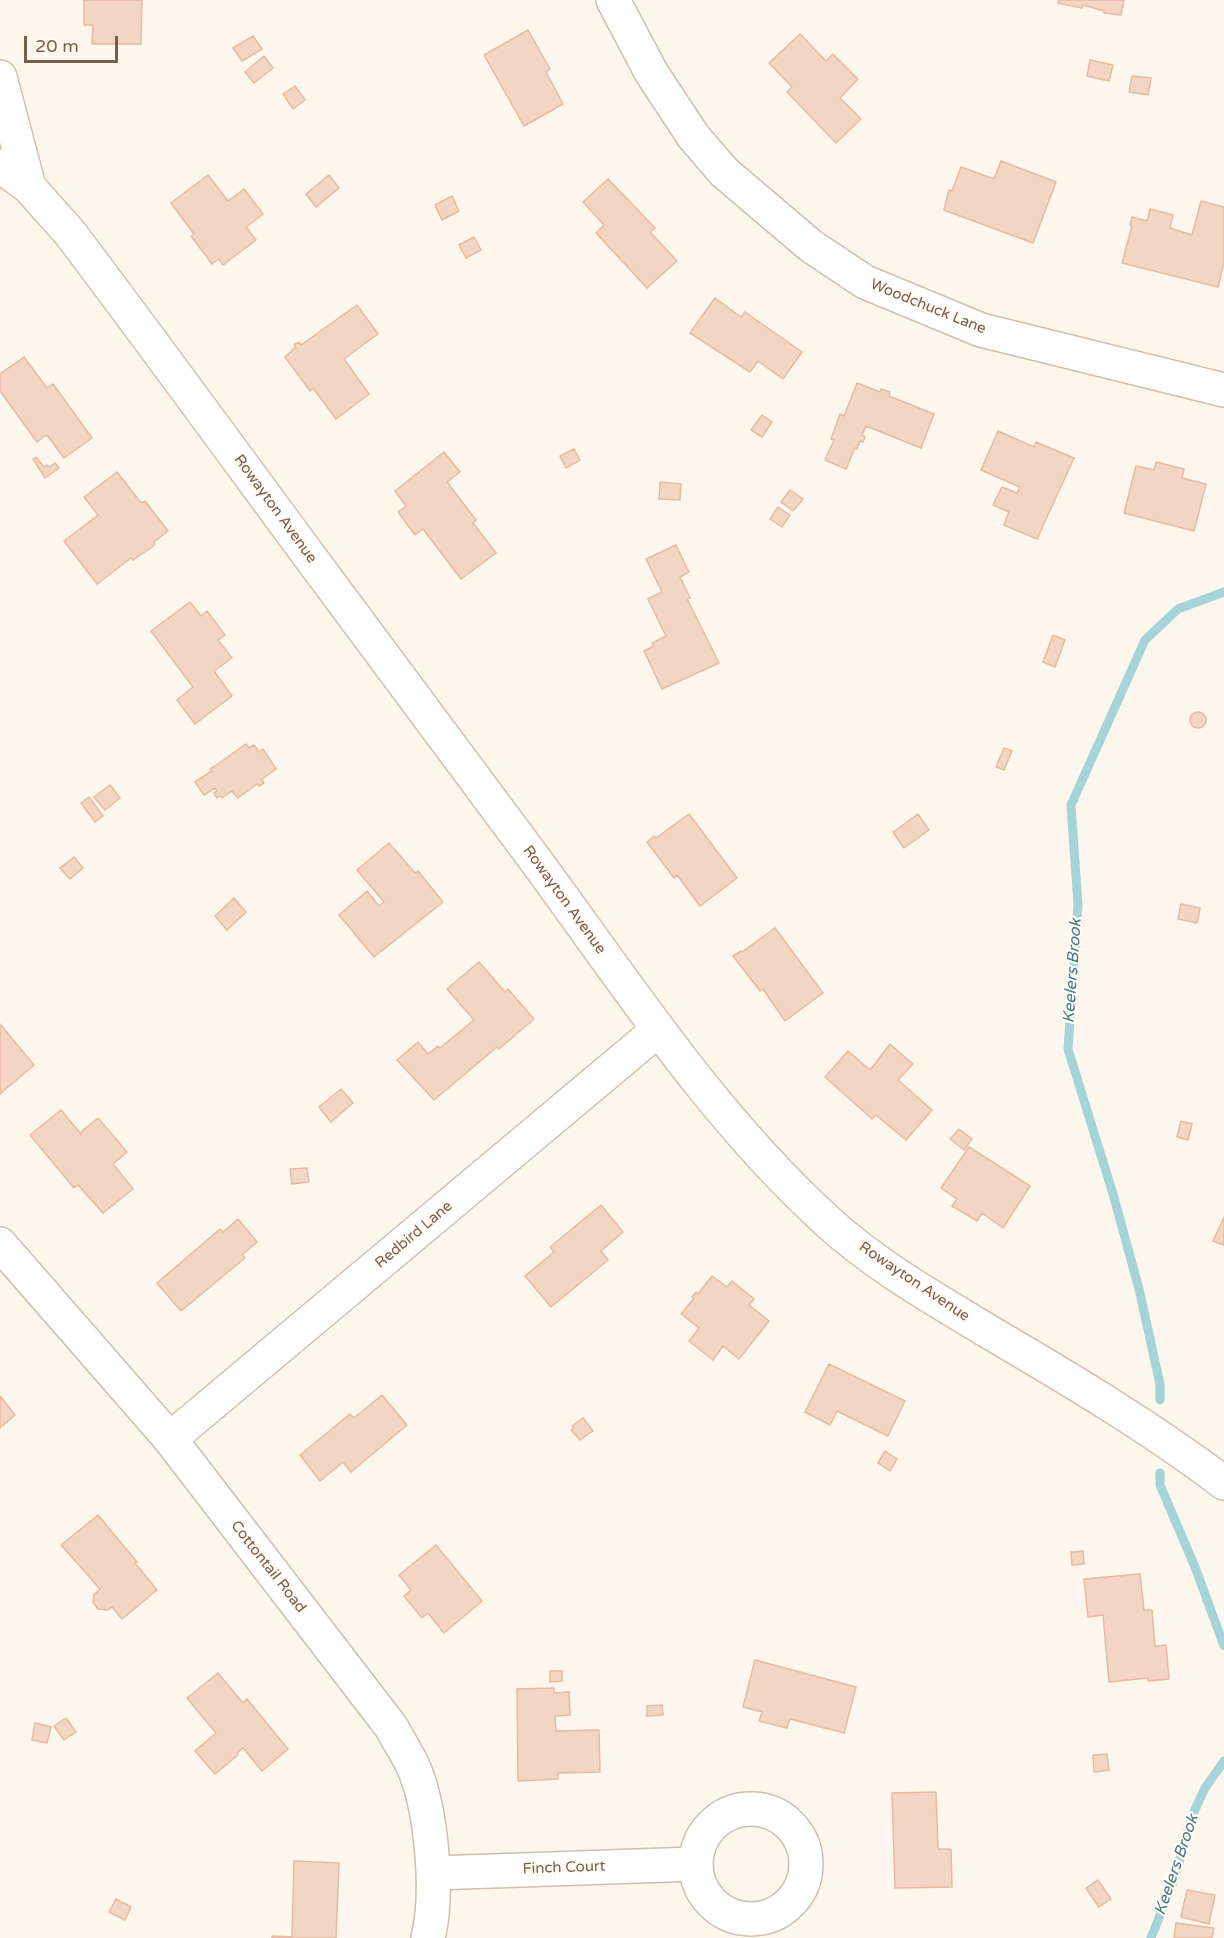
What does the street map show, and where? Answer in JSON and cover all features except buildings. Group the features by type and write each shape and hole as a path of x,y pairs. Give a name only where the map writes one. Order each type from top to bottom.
{"street":[{"name":"Woodchuck Lane","path":"613,0 651,72 693,136 724,172 811,246 865,282 981,330 1224,390"},
{"name":"Rowayton Avenue","path":"0,77 29,187"},
{"name":"Rowayton Avenue","path":"0,166 29,187 70,233 541,867 658,1030 719,1109 777,1173 830,1224 884,1266 1115,1407 1177,1447 1224,1483"},
{"name":"Redbird Lane","path":"170,1439 658,1030"},
{"name":"Cottontail Road","path":"0,1244 170,1439 392,1728 413,1766 425,1810 434,1872 431,1925 428,1938"},
{"name":"Finch Court","path":"434,1872 695,1864"}],"waterway":[{"name":"Keelers Brook","path":"1160,1400 1160,1384 1139,1289 1113,1194 1068,1049 1078,905 1071,805 1145,640 1178,609 1224,592"},
{"name":"Keelers Brook","path":"1160,1473 1160,1485 1195,1567 1224,1646"},
{"name":"Keelers Brook","path":"1151,1938 1175,1877 1192,1816 1205,1788 1224,1761"}]}
